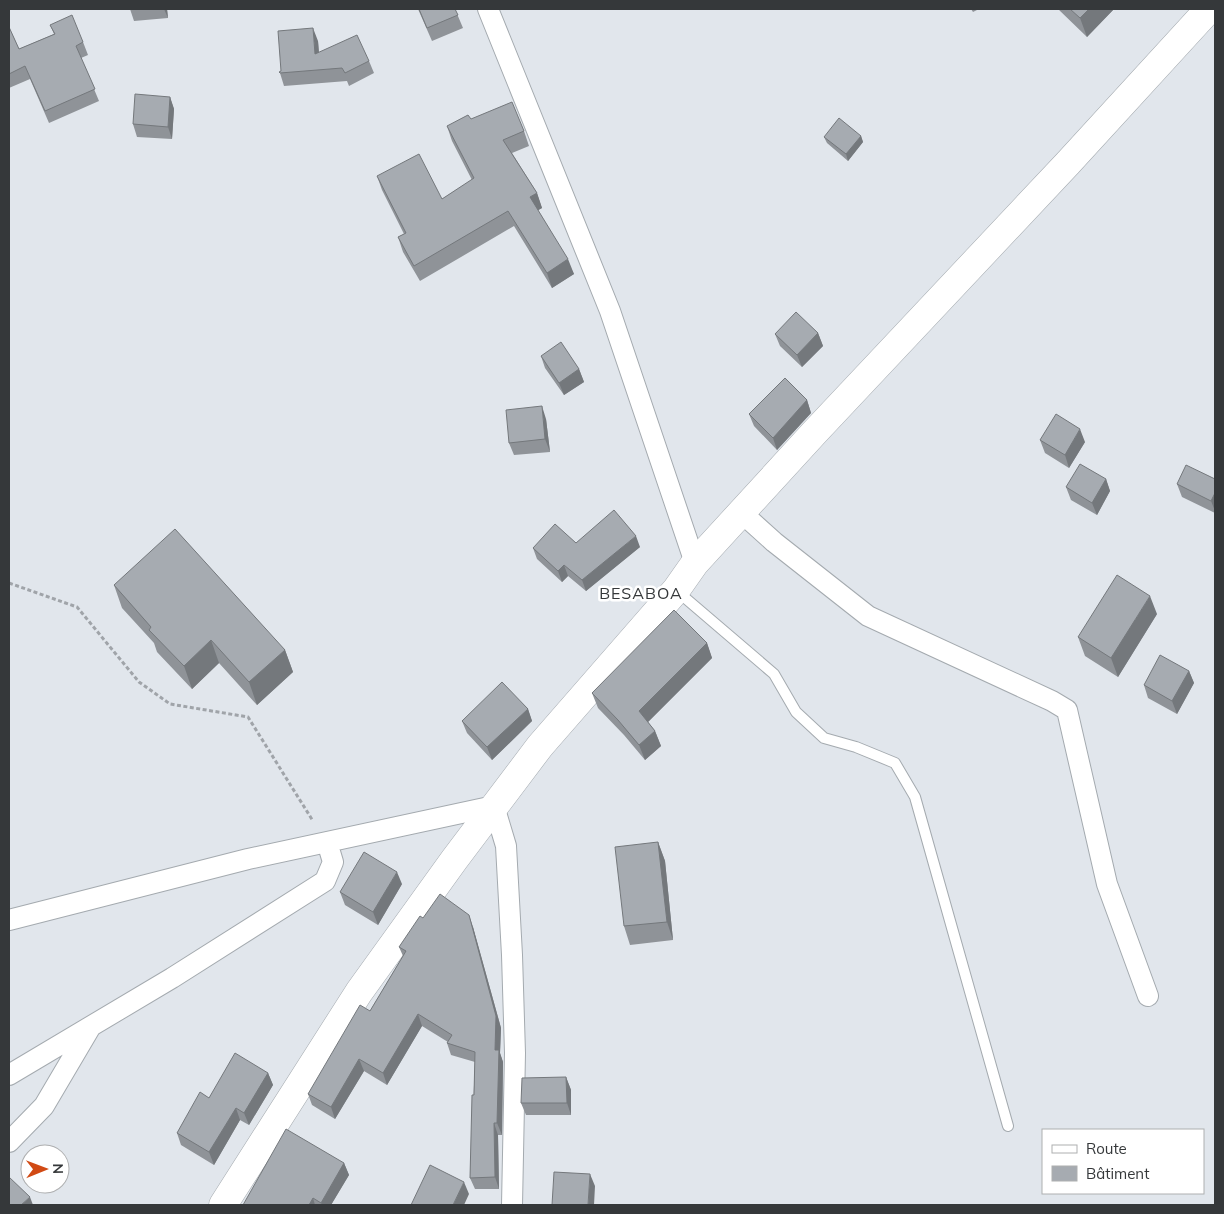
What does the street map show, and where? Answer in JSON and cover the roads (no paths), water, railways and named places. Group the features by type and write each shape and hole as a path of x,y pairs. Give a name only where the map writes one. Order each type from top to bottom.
{"main road":[{"path":"223,1205 359,992 540,746 676,590 695,563 1210,9"}],"street":[{"path":"488,9 610,311 695,563"},
{"path":"742,513 774,542 868,616 1066,710 1107,884 1148,996"},
{"path":"9,920 248,859 494,806 506,846 512,955 515,1053 512,1205"},
{"path":"9,1075 180,973 325,881 333,862 327,842"},
{"path":"9,1142 44,1106 91,1026"}],"lane":[{"path":"676,590 774,674 796,712 824,738 856,746 895,763 915,798 1008,1126"}],"district":[{"name":"BESABOA","path":"641,593"}]}
